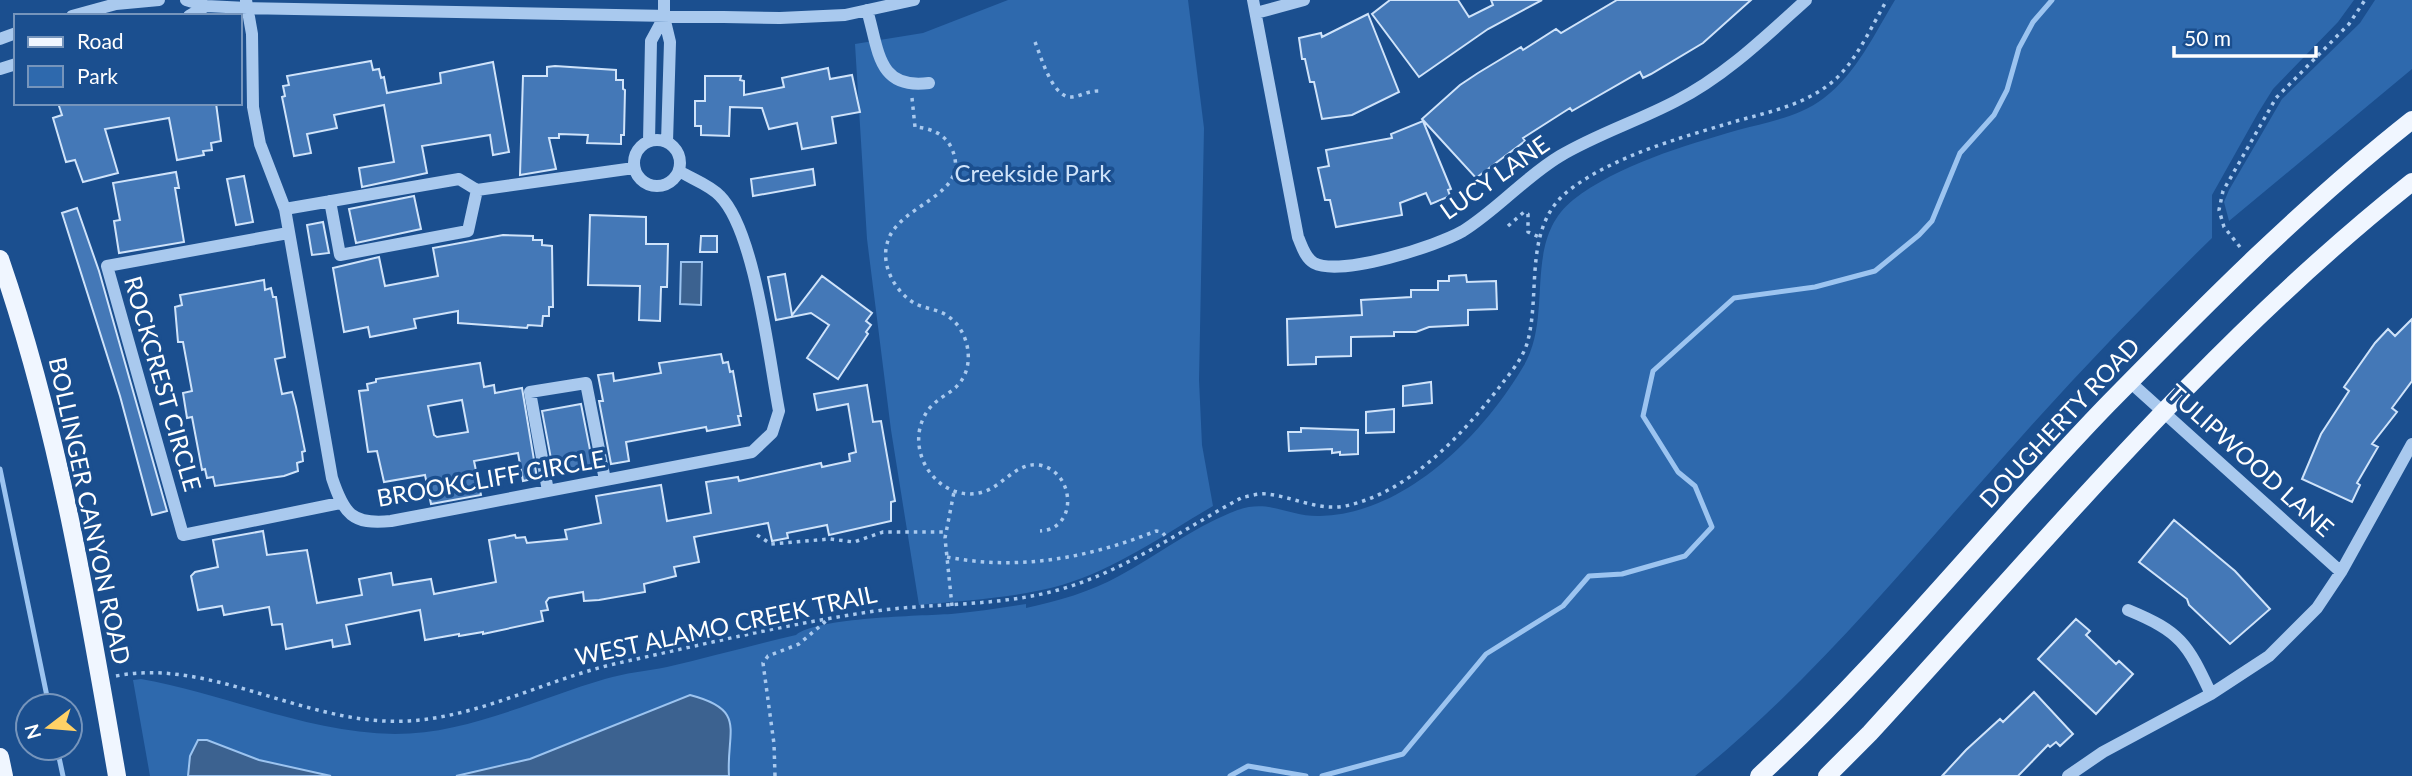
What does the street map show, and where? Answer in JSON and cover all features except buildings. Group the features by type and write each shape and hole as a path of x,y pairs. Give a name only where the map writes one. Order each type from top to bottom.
{"main road":[{"name":"DOUGHERTY ROAD","path":"1759,776 1848,689 2130,382 2250,261 2374,150 2412,120"},
{"path":"1827,776 1880,723 2164,413 2257,316 2315,262 2412,182"},
{"name":"BOLLINGER CANYON ROAD","path":"0,259 36,371 64,487 117,776"},
{"path":"0,757 4,776"}],"street":[{"path":"79,14 116,4 159,0"},
{"path":"187,0 206,6 246,4 780,18 867,10 914,0"},
{"path":"664,0 664,17 670,48 667,142 680,158 679,171 670,183 655,187 642,181 634,168 635,155 649,141 651,41 664,17"},
{"path":"1254,6 1304,0"},
{"name":"LUCY LANE","path":"1254,6 1298,237 1308,259 1317,265 1342,266 1428,247 1462,231 1540,168 1576,147 1677,101 1723,73 1806,0"},
{"name":"BROOKCLIFF CIRCLE","path":"246,4 252,34 253,107 258,132 285,209 332,478 340,503 356,520 370,523 752,453 772,433 779,411 747,246 734,214 719,195 679,171"},
{"path":"192,14 206,6"},
{"path":"867,10 883,66 890,77 911,85 929,83"},
{"path":"649,141 667,142"},
{"path":"285,209 459,179 477,190 634,168"},
{"path":"330,201 340,255 468,231 477,190"},
{"name":"ROCKCREST CIRCLE","path":"288,233 107,266 183,535 340,503"},
{"name":"TULIPWOOD LANE","path":"2130,382 2341,572"},
{"path":"548,491 530,392 586,383 605,480"},
{"path":"2068,776 2103,752 2211,694 2269,656 2317,608 2341,572 2412,444"},
{"path":"2128,610 2178,635 2190,651 2211,694"}],"path":[{"name":"WEST ALAMO CREEK TRAIL","path":"100,679 143,670 169,673 217,682 328,715 362,721 411,721 477,709 600,667 827,619 886,610 1020,598 1060,589 1101,575 1241,498 1264,494 1321,506 1352,504 1390,488 1441,453 1467,429 1517,363 1528,344 1535,256 1540,237 1554,206 1571,189 1602,171 1682,139 1780,110 1812,96 1833,81 1850,61 1887,0"},
{"path":"2250,261 2224,227 2218,210 2223,191 2276,98 2349,24 2365,0"},
{"path":"1034,42 1059,92 1067,97 1077,96 1087,90 1101,92"},
{"path":"911,85 915,127 928,128 942,135 951,147 955,165 951,182 941,194 912,209 893,228 887,244 886,260 899,290 915,303 947,315 964,336 968,349 965,374 956,387 929,405 920,425 919,438 925,466 934,479 954,492 981,493 994,488 1022,467 1038,465 1053,470 1067,490 1066,512 1052,528 1040,531"},
{"path":"1508,226 1524,212 1528,214 1528,232 1540,237"},
{"path":"952,606 946,532 954,492"},
{"path":"947,557 996,564 1042,561 1098,551 1156,531 1168,539"},
{"path":"757,535 771,544 830,539 854,542 883,532 946,532"},
{"path":"775,776 774,744 763,663 768,656 799,644 827,619"}],"green space":[{"name":"Creekside Park","path":"1008,0 1188,0 1204,128 1199,380 1202,445 1213,506 1102,570 1062,585 1009,596 919,605 891,430 867,239 855,44 923,33"},
{"path":"1895,0 2354,0 2338,22 2273,89 2258,113 2212,195 2212,238 2067,387 1809,672 1695,776 150,776 133,680 141,679 173,686 331,727 395,734 422,732 475,722 613,677 667,667 796,635 825,624 870,618 960,613 1026,604 1026,608 1050,602 1108,582 1201,527 1243,508 1266,507 1320,516 1351,512 1382,502 1438,467 1463,444 1486,419 1523,367 1532,347 1537,325 1543,258 1548,236 1557,217 1573,200 1610,177 1652,158 1783,118 1814,105 1846,77"},
{"path":"2375,0 2412,0 2412,69 2229,221 2224,202 2229,190 2282,99 2360,23"}],"shaded area":[{"path":"681,262 702,262 701,305 680,304"},
{"path":"690,695 708,701 727,715 731,735 729,776 456,776 530,759"},
{"path":"198,740 207,740 259,760 331,776 188,776 190,756"}],"waterway":[{"path":"1322,776 1403,754 1486,654 1563,606 1589,576 1622,574 1685,556 1712,527 1695,486 1678,472 1643,416 1653,371 1734,298 1815,287 1875,271 1919,235 1932,221 1960,153 1994,115 2007,90 2019,48 2033,22 2052,0"},
{"path":"0,469 46,692"},
{"path":"60,762 63,776"},
{"path":"1230,776 1248,766 1306,776"}]}
